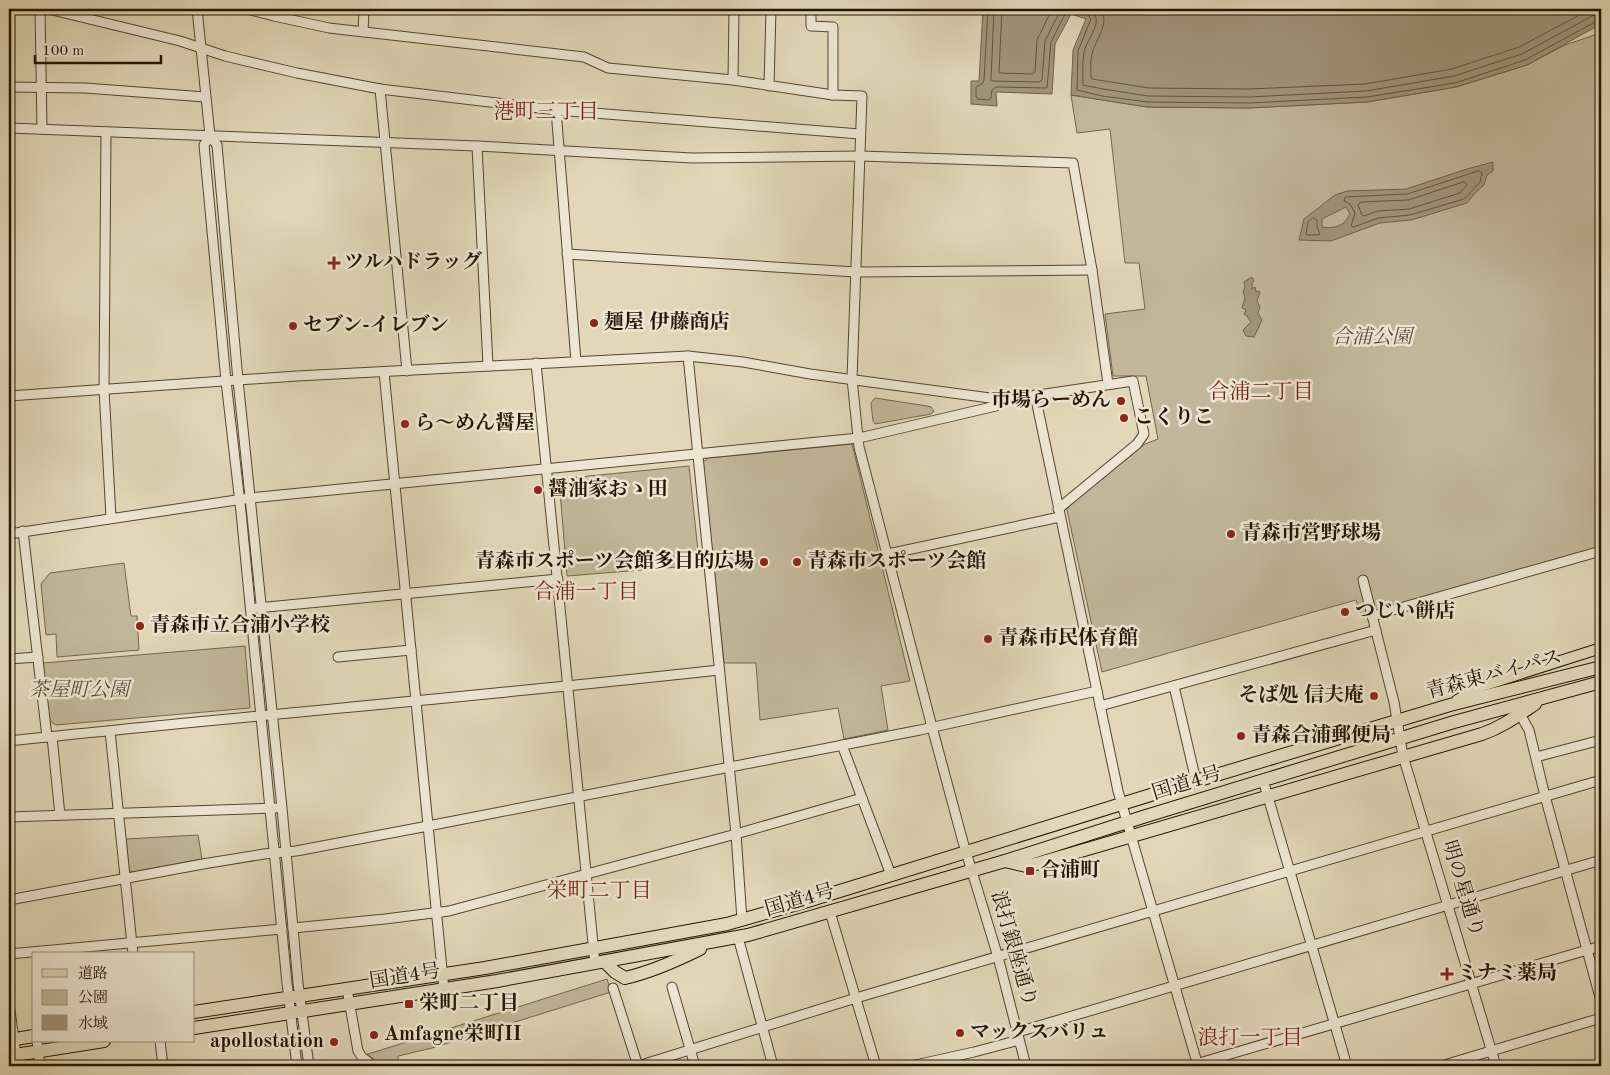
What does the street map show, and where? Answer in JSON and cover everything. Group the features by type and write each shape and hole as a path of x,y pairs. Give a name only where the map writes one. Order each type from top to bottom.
{"highway":[{"name":"青森東バイパス","path":"1397,720 1601,667"},
{"name":"青森東バイパス","path":"1400,738 1601,682"},
{"path":"1005,861 1030,866 1498,728 1542,698"},
{"name":"国道4号","path":"195,1012 443,974 742,920 1397,720"},
{"name":"国道4号","path":"195,1028 444,990 738,937 1005,861 1400,738"},
{"path":"600,963 625,978 670,963 714,942"},
{"path":"11,1040 32,1036"},
{"path":"12,1055 37,1046 91,1042"}],"main road":[{"path":"1450,705 1482,686 1601,648"}],"street":[{"path":"40,9 42,129"},
{"path":"48,9 180,41 226,56 297,73 380,89 556,110 860,134"},
{"path":"197,9 210,136 217,145 238,380 293,928 294,997"},
{"path":"247,9 329,28 584,57 608,68 733,80 833,95 833,27 811,26 811,9"},
{"path":"363,32 364,9"},
{"path":"733,80 734,9"},
{"path":"769,86 770,9"},
{"path":"9,87 85,88 205,97"},
{"path":"380,89 407,371"},
{"name":"浪打銀座通り","path":"833,95 862,96 852,379 859,448 932,727 966,852 998,957 1026,1066"},
{"path":"556,110 576,361"},
{"path":"9,128 477,146 692,158 860,156 1073,163 1092,270 1108,384"},
{"path":"106,132 104,389 111,518"},
{"path":"210,136 204,146 282,929 296,1011 308,1066"},
{"path":"477,146 488,366"},
{"path":"567,254 856,272 1092,270"},
{"path":"9,396 238,380 688,356 744,362 810,374 1005,400 1133,381 1144,434 1138,444 1060,513 888,554"},
{"path":"688,356 736,834 742,920"},
{"path":"536,363 586,874 594,948 600,963"},
{"path":"384,372 444,990"},
{"path":"1035,395 1126,822 1175,986 1195,1065 1601,946"},
{"path":"9,534 250,498 859,438 996,406 1005,400"},
{"path":"23,532 60,815"},
{"path":"1372,616 1601,551"},
{"path":"250,609 558,579"},
{"name":"明の星通り","path":"1363,580 1397,720 1403,756 1496,1066"},
{"path":"1100,706 1376,630"},
{"path":"338,657 411,650"},
{"path":"9,659 38,657"},
{"path":"9,741 416,702 719,670"},
{"path":"1174,686 1196,781"},
{"path":"9,900 428,826 932,727 1097,691"},
{"path":"1520,714 1528,726 1545,796 1601,1001"},
{"path":"110,731 134,952"},
{"path":"1536,757 1601,740"},
{"path":"842,745 891,875"},
{"path":"1263,780 1347,1066"},
{"path":"613,988 641,1066 762,1026 1601,780"},
{"path":"293,928 437,913 736,834 862,798"},
{"path":"9,817 282,808"},
{"path":"911,1066 947,1062 1019,1036 1175,986 1601,860"},
{"path":"830,912 876,1066"},
{"path":"9,954 282,929"},
{"path":"738,937 773,1066"},
{"path":"672,987 695,1066"},
{"path":"347,989 360,1055 373,1066"},
{"path":"9,1003 12,1055"},
{"path":"296,1011 297,1066"},
{"path":"1441,1066 1601,1018"},
{"path":"160,1042 163,1066"},
{"path":"37,1046 40,1066"}],"green space":[{"name":"合浦公園","path":"1601,33 1601,549 1361,614 1356,600 1102,672 1067,510 1070,504 1145,444 1158,439 1146,376 1113,376 1105,314 1145,309 1139,263 1125,263 1110,129 1077,133 1071,95 1147,107 1249,108 1367,102 1456,87 1527,65 1565,45"},
{"path":"875,398 927,406 931,407 934,411 931,414 875,424 871,403"},
{"name":"青森市スポーツ会館","path":"852,444 910,681 881,686 888,730 844,739 838,708 760,720 756,663 724,663 703,462 708,458"},
{"path":"689,466 698,551 676,554 678,567 567,576 559,479"},
{"path":"124,563 131,616 137,616 139,650 57,657 56,634 46,635 41,584 50,573"},
{"name":"茶屋町公園","path":"245,646 250,708 56,725 48,720 43,663"},
{"path":"198,835 202,859 133,872 129,870 126,839"},
{"path":"607,979 611,992 432,1048 398,1056 398,1066 381,1066 365,1055"}],"water":[{"path":"983,9 1601,9 1601,24 1527,65 1456,87 1367,102 1249,108 1147,107 1071,95 1073,50 1086,19 1071,14 1055,44 1052,94 996,92 997,106 971,104 971,81 979,81"},
{"path":"1493,162 1493,171 1487,175 1484,185 1467,203 1411,220 1380,223 1331,241 1299,240 1304,219 1335,195 1347,191 1406,189","holes":["1346,207 1350,214 1339,226 1331,228 1322,227 1322,219"]},
{"path":"1252,277 1254,281 1252,289 1255,287 1256,291 1260,292 1257,301 1260,307 1258,313 1262,320 1254,337 1246,336 1243,330 1251,322 1244,314 1246,310 1242,308 1245,298 1243,292 1244,282"}],"place":[{"name":"ツルハドラッグ","path":"334,263"},
{"name":"麺屋 伊藤商店","path":"594,323"},
{"name":"セブン-イレブン","path":"293,326"},
{"name":"市場らーめん","path":"1121,401"},
{"name":"こくりこ","path":"1124,418"},
{"name":"ら～めん醤屋","path":"405,424"},
{"name":"醤油家おゝ田","path":"538,490"},
{"name":"青森市営野球場","path":"1231,534"},
{"name":"青森市スポーツ会館多目的広場","path":"764,562"},
{"name":"青森市スポーツ会館","path":"797,562"},
{"name":"つじい餅店","path":"1345,612"},
{"name":"青森市立合浦小学校","path":"140,626"},
{"name":"青森市民体育館","path":"988,639"},
{"name":"そば処 信夫庵","path":"1374,696"},
{"name":"青森合浦郵便局","path":"1241,736"},
{"name":"合浦町","path":"1030,871"},
{"name":"ミナミ薬局","path":"1447,974"},
{"name":"栄町二丁目","path":"409,1004"},
{"name":"マックスバリュ","path":"960,1033"},
{"name":"Amfagne栄町II","path":"374,1035"},
{"name":"apollostation","path":"334,1042"}],"district":[{"name":"港町三丁目","path":"546,112"},
{"name":"合浦二丁目","path":"1261,392"},
{"name":"合浦一丁目","path":"586,592"},
{"name":"栄町二丁目","path":"599,891"},
{"name":"浪打一丁目","path":"1250,1038"}]}
